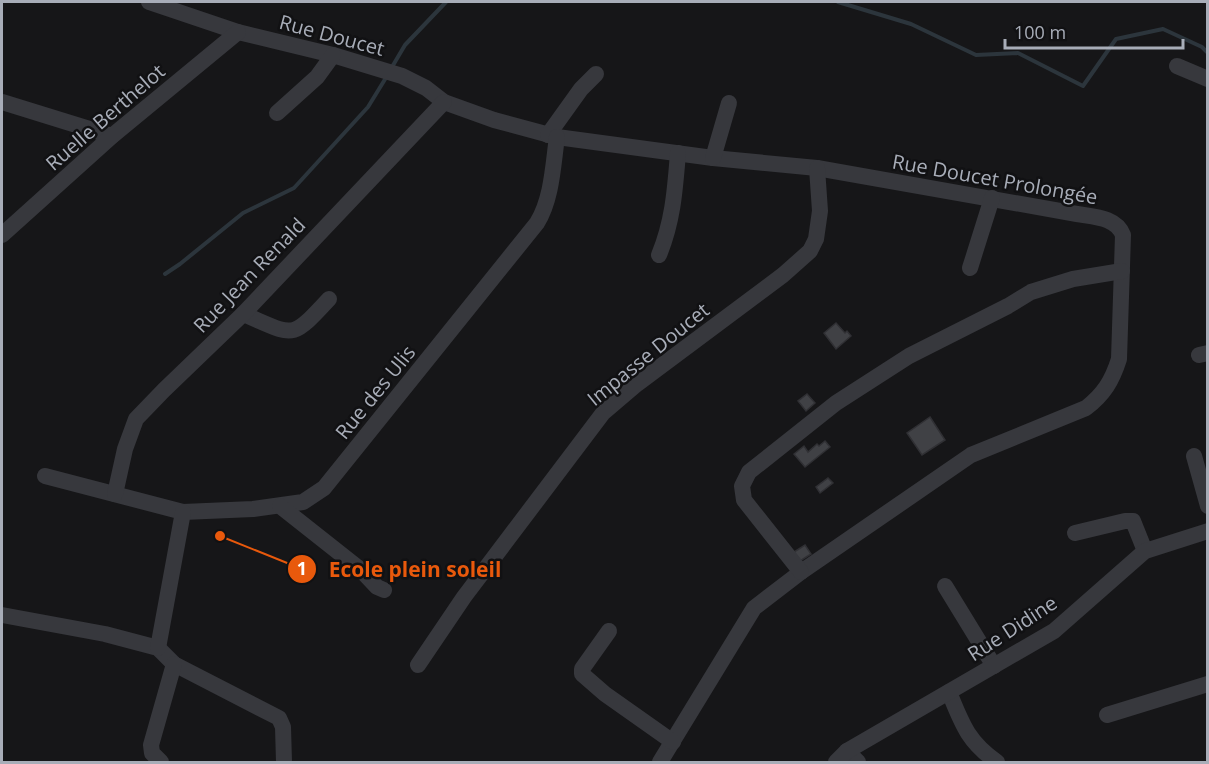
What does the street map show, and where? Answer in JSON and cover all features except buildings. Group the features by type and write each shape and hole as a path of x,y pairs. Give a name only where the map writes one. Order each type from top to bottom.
{"street":[{"name":"Rue Doucet","path":"149,2 238,32 333,55 402,76"},
{"name":"Ruelle Berthelot","path":"2,235 112,136 238,32"},
{"path":"277,113 317,77 333,55"},
{"path":"1177,66 1208,80"},
{"path":"552,136 581,89 597,74"},
{"name":"Rue Doucet Prolongée","path":"402,76 426,88 444,102 494,120 552,136 713,158 817,168 992,198 1115,223 1123,235 1119,359 1114,376 1099,397 1086,408 972,455 801,572 754,608 660,762"},
{"path":"2,102 112,136"},
{"name":"Rue Jean Renald","path":"115,494 125,449 136,419 243,314 444,102"},
{"path":"713,158 729,103"},
{"name":"Rue des Ulis","path":"45,477 183,512 279,506 303,502 324,488 537,223 544,212 547,200 552,136"},
{"path":"659,255 669,231 674,204 678,153"},
{"name":"Impasse Doucet","path":"418,665 464,597 603,413 637,384 783,275 810,251 816,239 820,212 817,168"},
{"path":"970,268 992,198"},
{"path":"801,572 744,500 742,486 749,472 836,403 909,356 1031,292 1073,279 1122,271"},
{"path":"243,314 281,330 297,330 304,326 329,299"},
{"path":"1194,456 1208,506"},
{"path":"279,506 362,570 377,587 384,590"},
{"path":"158,648 183,512"},
{"path":"1075,533 1133,521 1145,551"},
{"name":"Rue Didine","path":"847,759 949,692 1054,631 1145,551 1208,531"},
{"path":"945,586 994,666"},
{"path":"2,615 105,634 158,648 174,664 279,718 283,727 284,762"},
{"path":"609,630 582,669 582,675 673,742"},
{"path":"161,762 152,753 151,745 174,664"},
{"path":"1107,714 1208,684"},
{"path":"949,692 962,724 978,749 997,762"}],"waterway":[{"path":"392,67 405,45 446,2"},
{"path":"838,2 911,24 976,55 1018,53 1083,86 1116,39 1163,29 1202,47 1208,53"},
{"path":"165,274 243,213 294,188 368,107 387,76"}],"place":[{"name":"Ecole plein soleil","path":"220,536"}]}
